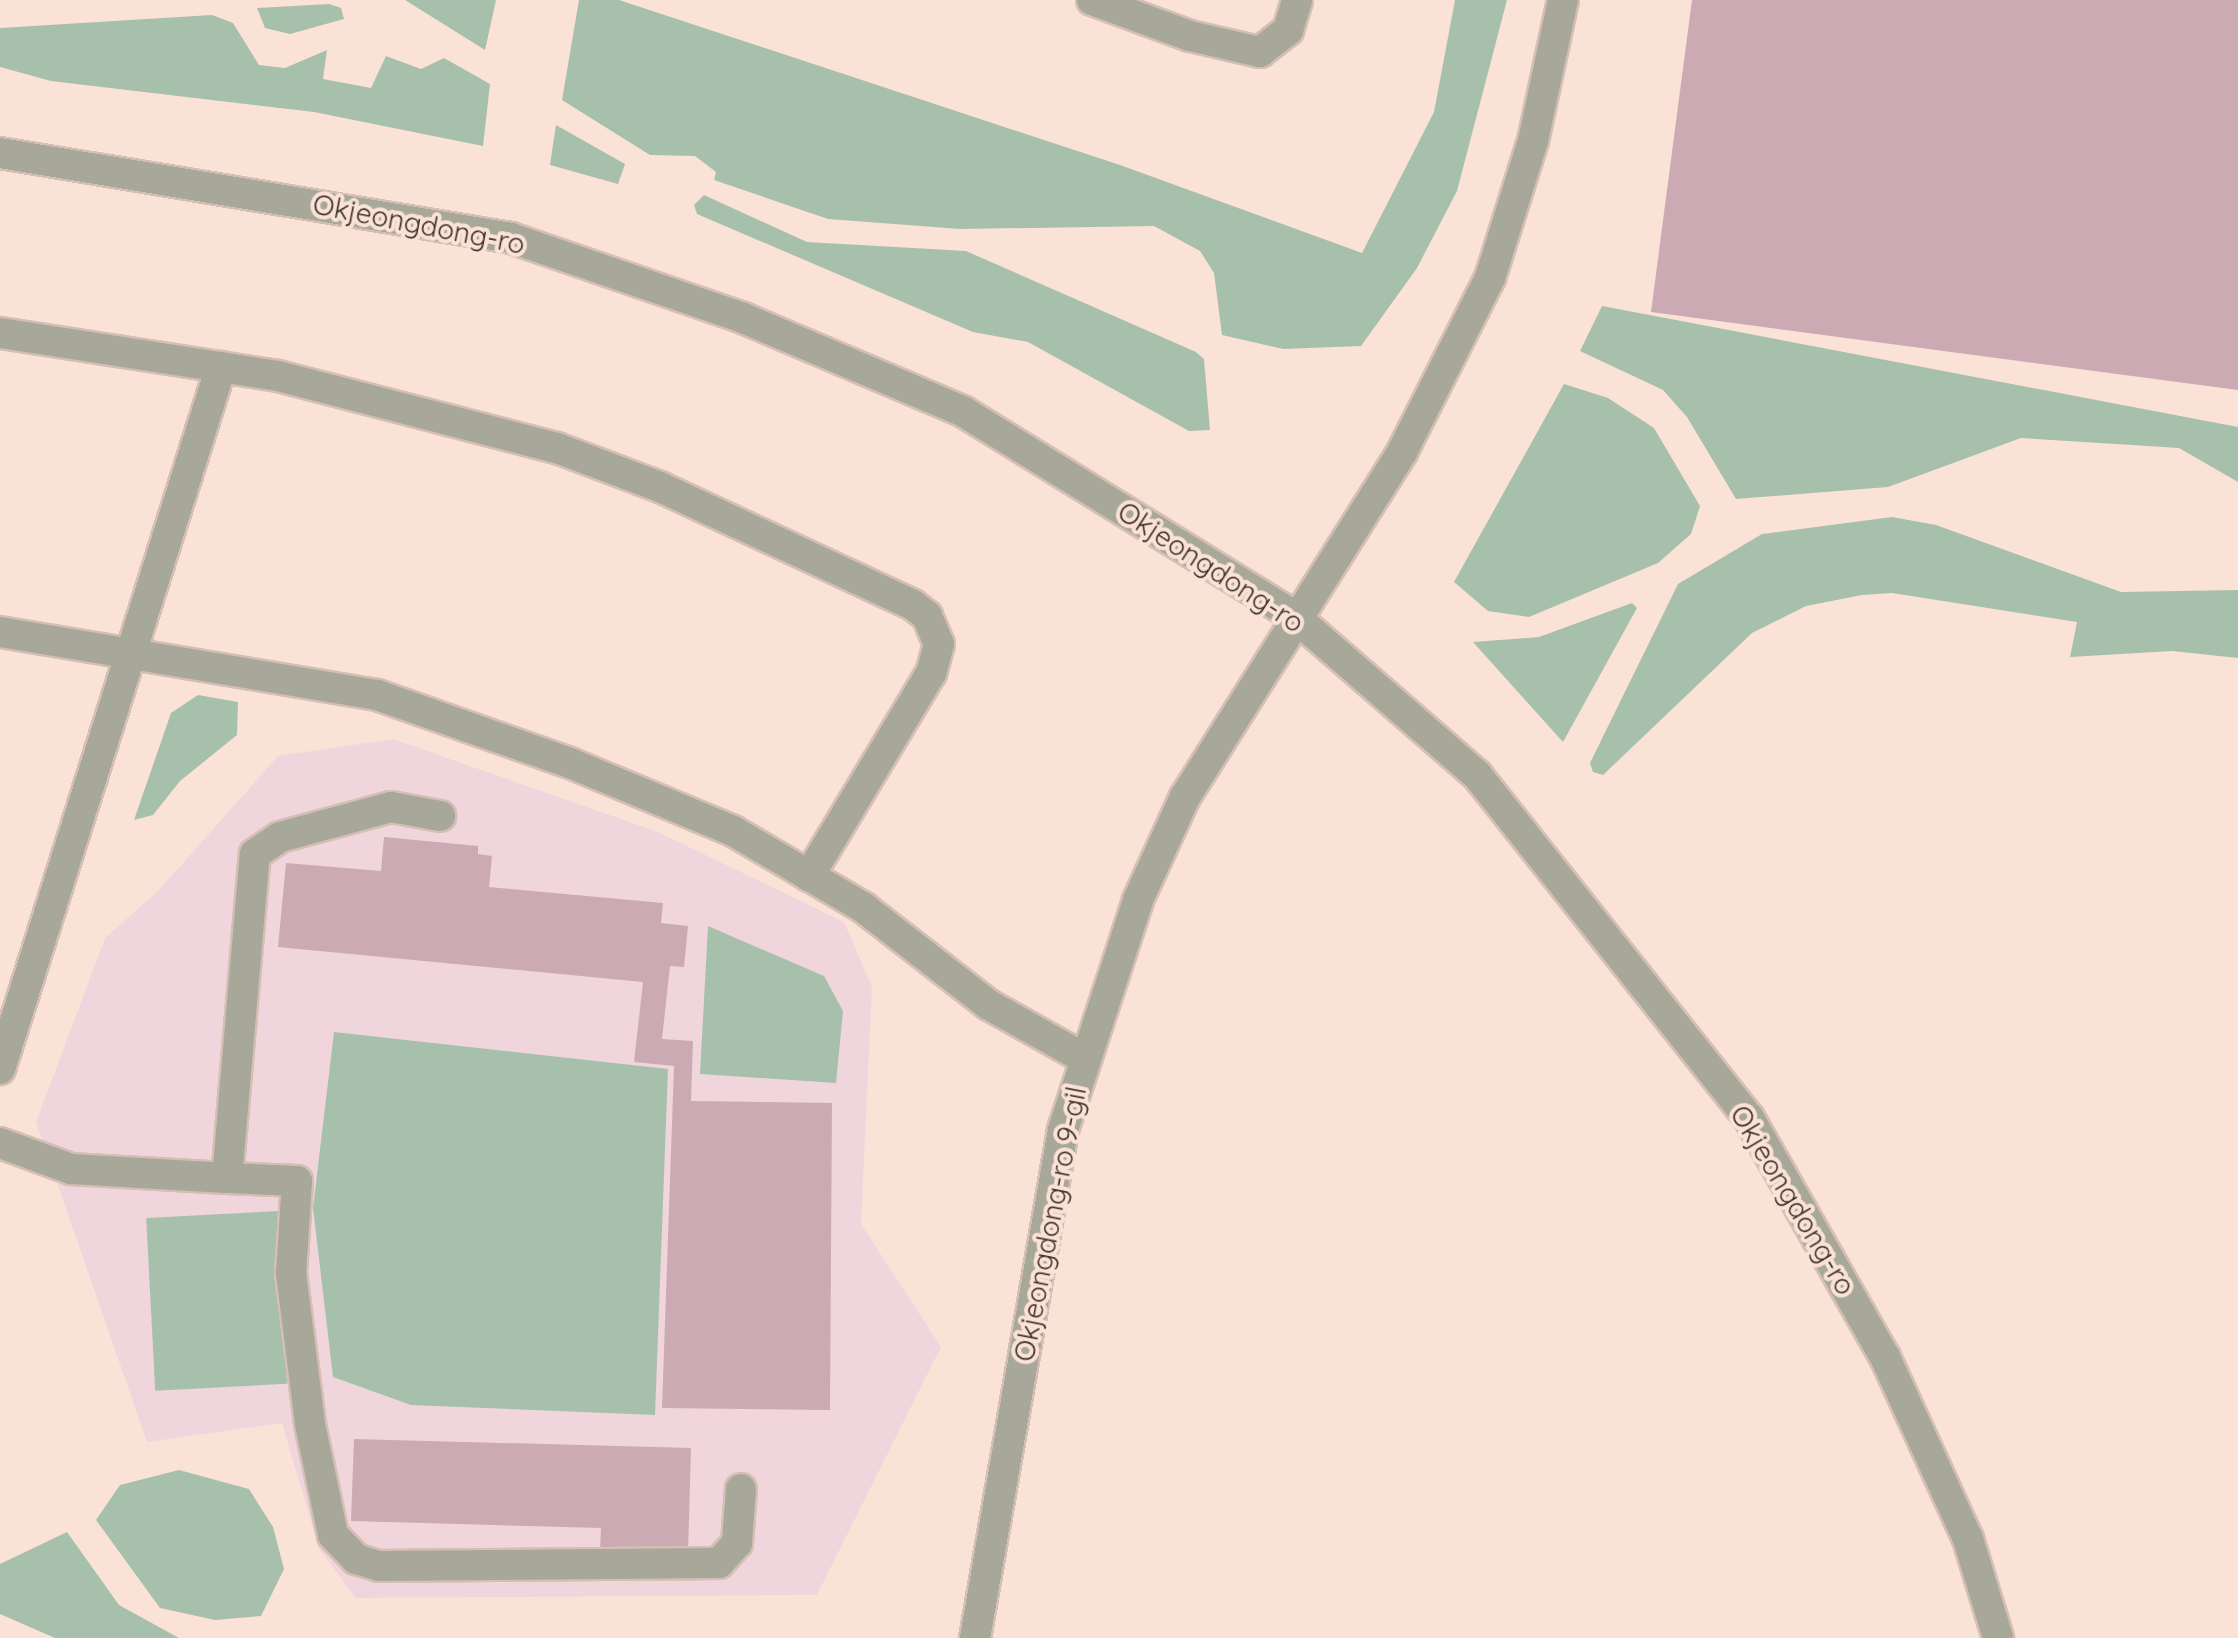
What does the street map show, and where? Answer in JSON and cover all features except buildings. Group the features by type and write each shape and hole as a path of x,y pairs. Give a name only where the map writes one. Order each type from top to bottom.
{"street":[{"path":"1092,0 1190,36 1260,52 1288,30 1297,0"},
{"name":"Okjeongdong-ro 9-gil","path":"975,1638 1063,1130 1138,900 1184,798 1294,616 1402,452 1490,278 1533,142 1563,0"},
{"name":"Okjeongdong-ro","path":"0,153 511,238 743,318 964,412 1294,616 1477,775 1749,1118 1885,1357 1968,1539 1998,1638"},
{"path":"0,333 221,367 557,448 894,593 926,616 939,644 931,673 809,876"},
{"path":"0,1069 221,367"},
{"path":"0,632 132,649 402,700 711,820 898,931 990,1005 1084,1058"},
{"path":"227,1178 255,854 280,836 391,807 440,816"},
{"path":"0,1144 71,1169 297,1181 291,1273 310,1424 333,1535 356,1559 379,1566 719,1563 738,1543 741,1489"}],"shaded area":[{"path":"393,739 658,832 844,922 872,987 861,1224 941,1347 817,1595 356,1598 319,1549 282,1423 147,1442 36,1122 105,938 158,891 278,756"}],"green space":[{"path":"405,0 496,0 485,50"},
{"path":"579,0 619,0 1120,165 1362,253 1434,112 1455,0 1507,0 1457,191 1417,268 1361,346 1283,349 1222,335 1214,273 1200,251 1154,226 960,229 828,219 714,180 716,172 695,156 650,155 562,100"},
{"path":"329,4 341,8 344,19 290,34 265,28 257,8"},
{"path":"212,15 233,23 259,65 285,68 327,50 323,79 371,88 386,56 421,69 444,58 490,84 483,146 314,112 51,81 0,67 0,28"},
{"path":"556,125 625,164 618,184 550,165"},
{"path":"704,195 807,242 966,251 1196,352 1204,359 1210,430 1189,431 1028,342 973,332 697,214 694,205"},
{"path":"1602,306 2238,427 2238,482 2179,448 2021,438 1888,487 1736,499 1687,417 1663,390 1580,351"},
{"path":"1564,384 1608,398 1654,428 1700,506 1691,534 1658,563 1529,617 1488,611 1454,582"},
{"path":"1892,517 1936,525 2121,592 2238,590 2238,658 2172,651 2070,657 2077,622 1892,593 1862,595 1806,606 1752,633 1603,775 1593,772 1590,763 1678,584 1762,534"},
{"path":"1632,603 1637,608 1563,742 1473,642 1539,637"},
{"path":"198,695 238,702 237,735 180,781 153,815 134,820 171,713"},
{"path":"708,926 824,976 843,1011 836,1083 700,1074"},
{"path":"334,1032 668,1069 655,1415 411,1405 333,1377 313,1208"},
{"path":"278,1211 287,1384 155,1391 146,1218"},
{"path":"179,1470 249,1489 273,1527 284,1569 261,1616 215,1620 160,1608 96,1520 120,1485"},
{"path":"67,1532 119,1605 179,1638 55,1638 0,1614 0,1564"}]}
